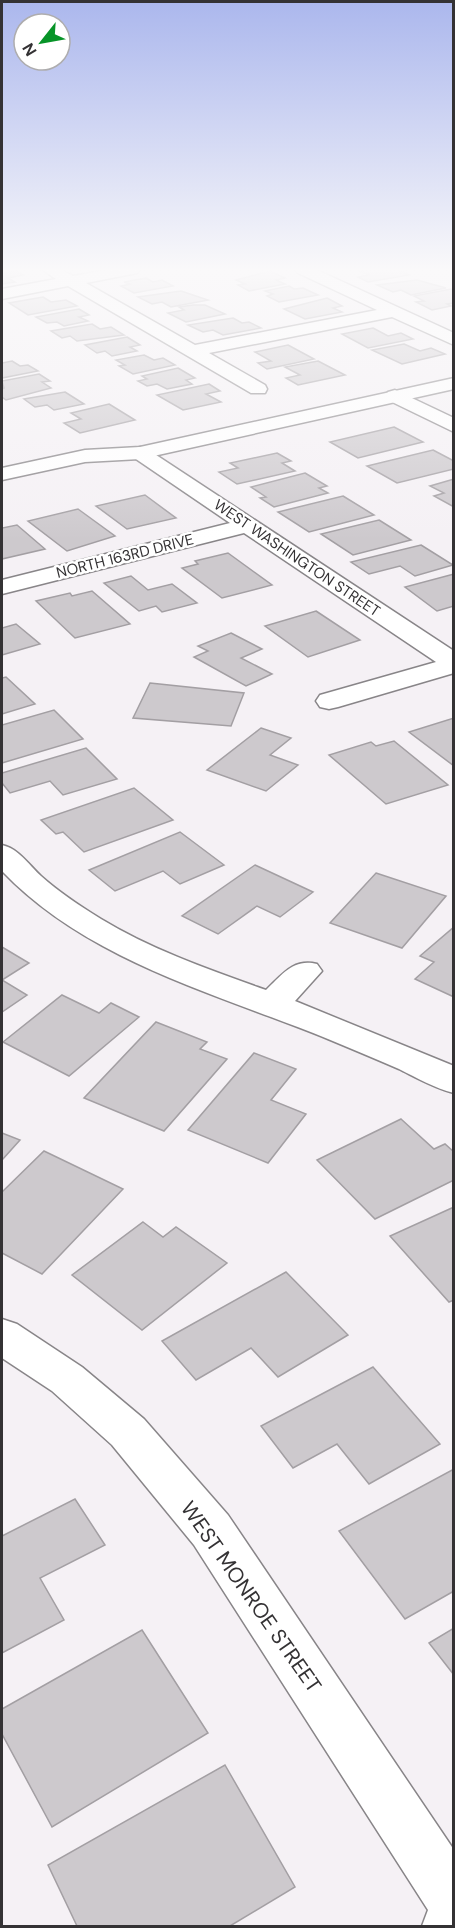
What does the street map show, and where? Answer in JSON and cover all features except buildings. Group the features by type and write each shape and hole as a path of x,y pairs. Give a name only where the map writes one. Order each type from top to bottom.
{"street":[{"path":"208,360 258,389"},
{"path":"2,474 86,456 140,453 453,383"},
{"path":"395,396 453,426"},
{"path":"2,492 103,470 140,453"},
{"name":"WEST WASHINGTON STREET","path":"140,453 453,664"},
{"name":"NORTH 163RD DRIVE","path":"2,588 248,525"},
{"path":"329,701 453,664"},
{"path":"2,854 53,901 98,931 193,976 359,1038 453,1081"},
{"path":"272,1005 305,971"},
{"name":"WEST MONROE STREET","path":"2,1336 67,1379 128,1432 211,1530 453,1900"}]}
